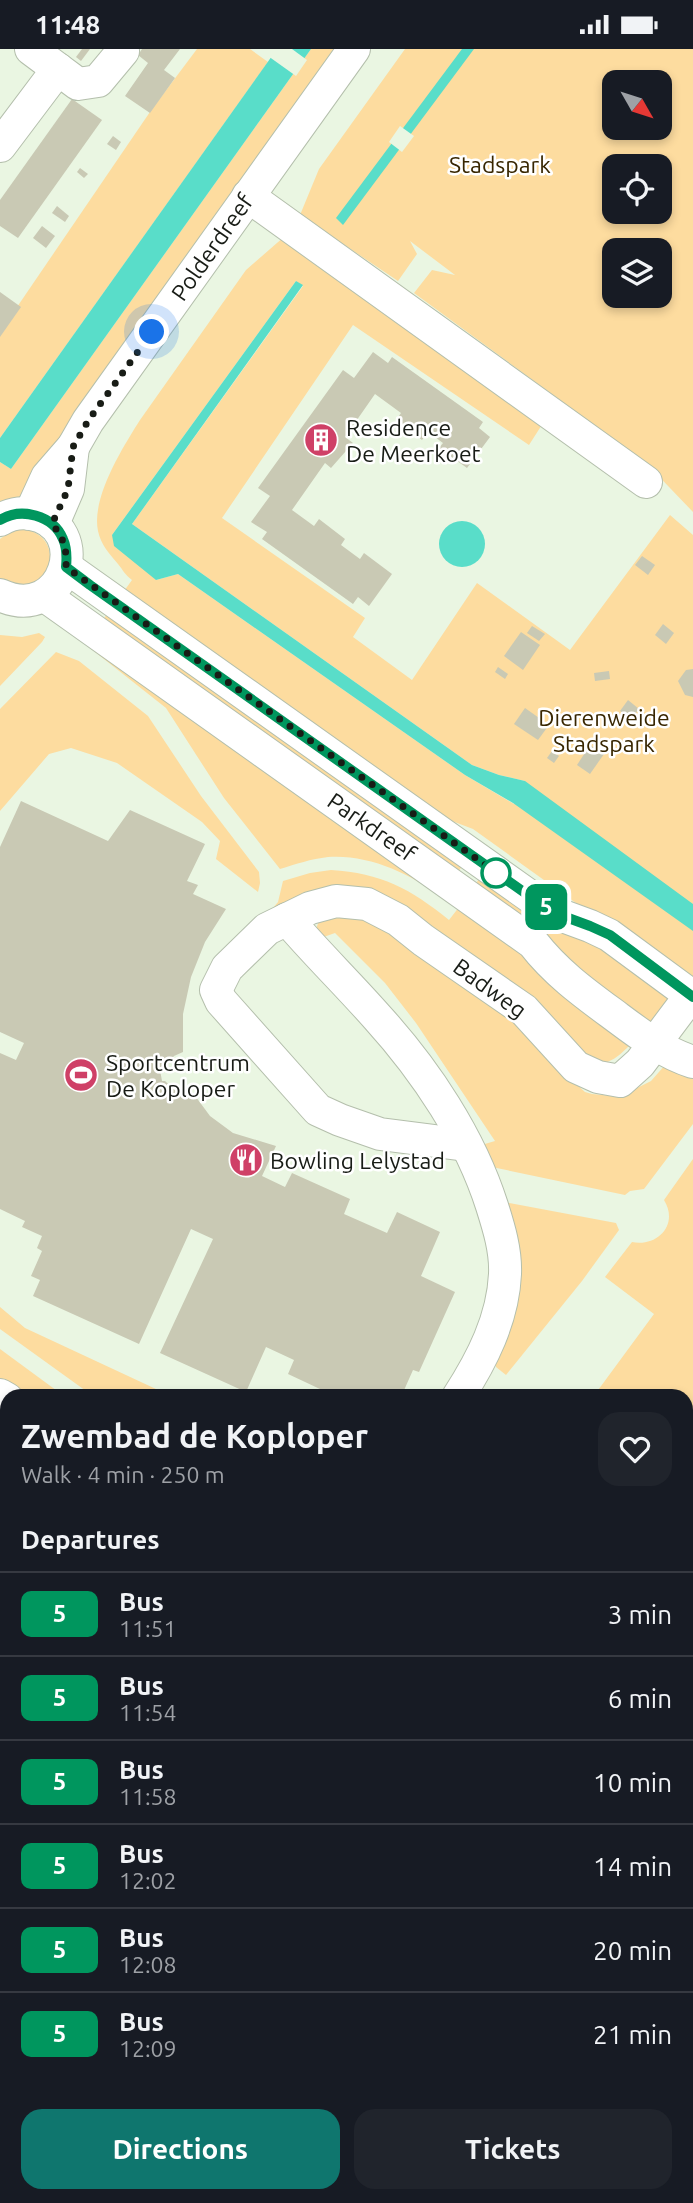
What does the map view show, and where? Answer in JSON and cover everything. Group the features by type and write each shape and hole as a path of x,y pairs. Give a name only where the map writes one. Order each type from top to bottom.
{"street":[{"path":"31,49 78,84 98,81 123,51"},
{"name":"Polderdreef","path":"27,519 68,489 73,447 88,421 354,49"},
{"path":"0,146 58,69"},
{"path":"248,196 646,482"},
{"path":"0,595 16,601 30,601 45,596 58,584 66,567 67,551 62,536 27,519"},
{"name":"Parkdreef","path":"66,567 552,912 610,935 692,996"},
{"name":"Parkdreef","path":"45,596 533,943 547,961 572,984 654,1045 693,1062"},
{"name":"Badweg","path":"466,1145 380,1134 318,1110 220,1002 216,990 227,968 267,929 310,908 336,901 367,904 397,919 524,1010 576,1067 598,1077 620,1081 640,1063 692,996"},
{"path":"288,919 315,952 379,1018 402,1047 447,1111 481,1173 501,1233 505,1273 498,1318 479,1364 463,1389"}],"green space":[{"path":"197,49 250,49 268,62 0,438 0,332 152,109"},
{"path":"311,49 339,49 22,498 0,512 0,462 11,469"},
{"name":"Stadspark","path":"405,49 693,49 693,512 646,463 414,293 432,270 455,275 410,241 417,254 398,281 300,215 319,169"},
{"name":"Dierenweide Stadspark","path":"285,236 545,420 529,445 353,325 222,518 365,618 353,637 412,680 477,583 570,650 670,515 693,535 693,987 473,829 444,818 119,598 132,580 103,545 99,536 97,518 104,488 117,458 140,420 246,270","holes":["296,281 303,286 132,524 472,765 525,781 514,804 465,775 178,574 156,580 112,535"]},
{"path":"14,529 33,532 43,538 49,549 48,571 29,587 6,584 0,578 0,539"},
{"path":"111,608 467,859 454,878 99,626"},
{"path":"39,633 45,637 42,642 0,686 0,635 22,637"},
{"path":"91,637 445,890 440,897 402,873 358,859 328,857 280,869 224,798 166,708 85,644"},
{"path":"56,652 79,661 148,716 201,796 259,872 258,892 216,859 220,841 202,822 117,763 71,748 49,754 0,811 0,709"},
{"path":"331,870 365,875 394,884 449,920 463,902 634,1041 614,1059 589,1065 378,899 268,914 278,902 283,881"},
{"path":"485,871 674,994 648,1025 471,890"},
{"path":"330,912 368,917 497,1000 585,1092 613,1096 633,1090 651,1081 666,1064 693,1074 693,1124 644,1189 630,1191 625,1195 487,1166 478,1146 495,1141 416,1023 385,983 335,933 318,939 318,923"},
{"path":"693,1159 693,1389 599,1389 654,1314 605,1277 632,1242 650,1241 663,1232 669,1217 664,1200"},
{"path":"504,1202 616,1223 619,1230 582,1281 506,1375 496,1367 494,1356"},
{"path":"0,1307 25,1328 156,1389 83,1389 0,1329"},
{"path":"0,1349 54,1389 4,1389 0,1387"}],"water":[{"path":"277,49 311,49 11,469 0,462 0,438"},
{"path":"462,49 474,49 343,225 336,218"},
{"path":"296,281 303,285 132,524 472,765 525,781 693,904 693,931 513,803 465,775 178,574 156,580 114,546 112,535"},
{"path":"462,521 478,528 485,544 478,560 462,567 446,560 439,544 446,528"}],"pier":[{"path":"272,49 292,49 307,60 296,76 268,56"},
{"path":"400,126 414,136 402,152 389,142"}],"building":[{"path":"82,49 90,49 81,61 76,57"},
{"path":"142,49 180,49 164,70 175,78 150,113 125,96 148,63 138,55"},
{"path":"72,99 102,120 18,238 0,226 0,200"},
{"path":"113,136 121,142 116,150 107,144"},
{"path":"80,168 88,174 84,178 77,172"},
{"path":"57,206 69,216 65,222 52,213"},
{"path":"42,226 55,236 46,248 33,238"},
{"path":"0,292 21,307 0,337"},
{"path":"373,352 388,363 392,357 483,422 479,428 490,437 467,468 439,448 443,443 428,432 422,440 397,419 401,413 375,394 345,437 353,443 331,468 325,463 292,510 314,526 319,519 345,539 341,545 360,559 364,553 392,574 369,606 358,597 353,604 262,539 267,532 251,522 270,496 258,488 343,370 354,378"},
{"path":"642,556 655,565 648,575 635,565"},
{"path":"663,624 674,633 666,644 655,635"},
{"path":"532,626 545,634 539,641 527,633"},
{"path":"521,632 540,645 523,670 504,656"},
{"path":"498,667 508,674 505,679 495,672"},
{"path":"693,669 693,697 685,695 678,681 686,670"},
{"path":"609,671 610,679 595,681 594,673"},
{"path":"628,700 639,709 631,719 620,711"},
{"path":"525,708 549,725 538,740 514,724"},
{"path":"590,745 604,754 590,774 577,765"},
{"path":"552,751 559,756 554,763 547,758"},
{"name":"Sportcentrum De Koploper","path":"21,801 108,841 130,810 205,844 187,881 198,885 193,894 226,909 205,942 191,977 183,1014 183,1052 174,1056 164,1069 160,1070 162,1081 178,1093 193,1093 210,1116 233,1133 276,1146 262,1176 285,1187 292,1173 350,1199 344,1214 387,1233 397,1212 440,1232 421,1276 455,1292 419,1372 413,1370 405,1389 320,1389 288,1374 294,1360 266,1347 247,1389 239,1389 160,1353 213,1239 191,1229 139,1344 33,1296 40,1280 31,1276 42,1251 37,1248 42,1236 22,1227 25,1221 0,1209 0,1053 16,1060 24,1043 0,1032 0,847"}],"bus line":[{"name":"5","path":"0,520 23,513 39,516 52,524 62,536 67,551 66,567 90,585 161,632 552,912 610,935 693,997"}],"place":[{"name":"Residence De Meerkoet","path":"321,440"},
{"name":"Sportcentrum De Koploper","path":"81,1075"},
{"name":"Bowling Lelystad","path":"246,1160"}],"route":[{"path":"152,332 88,421 73,447 68,489 52,524 62,536 67,551 66,567 498,874 496,873"}]}
